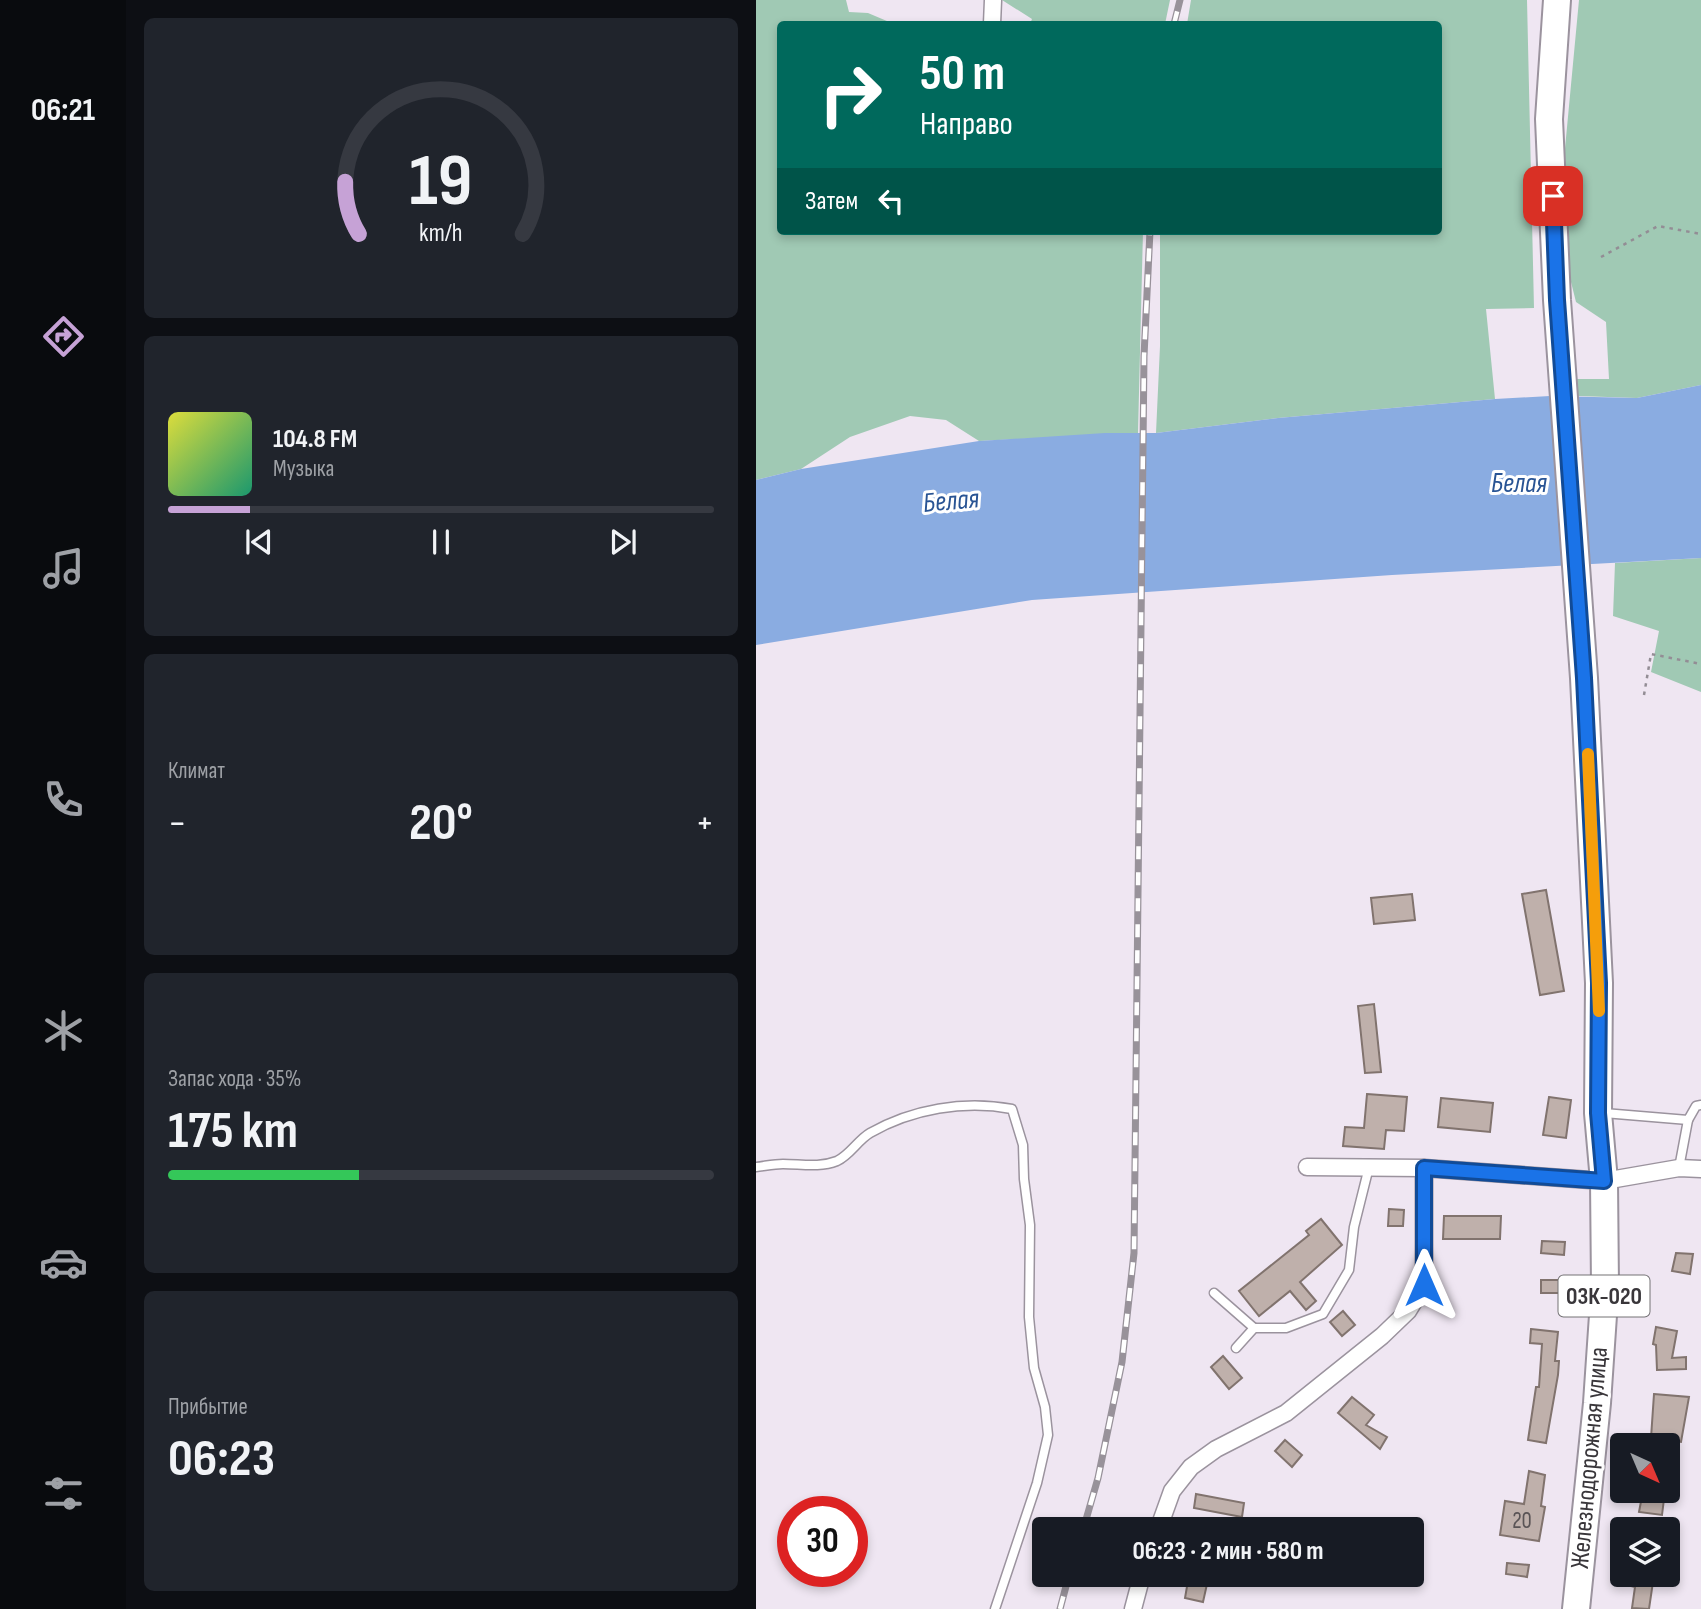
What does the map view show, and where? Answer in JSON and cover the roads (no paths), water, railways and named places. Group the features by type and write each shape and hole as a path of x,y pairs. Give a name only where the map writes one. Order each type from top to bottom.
{"main road":[{"name":"Железнодорожная улица","path":"1557,0 1549,119 1557,300 1584,678 1599,983 1598,1113 1604,1181 1605,1286 1597,1402 1576,1609"}],"street":[{"path":"992,21 993,0"},
{"path":"1307,1167 1424,1168 1604,1181 1679,1168 1701,1170"},
{"path":"1163,1517 1172,1491 1191,1466 1216,1449 1286,1413 1382,1336 1408,1311 1424,1285 1424,1168"},
{"path":"1133,1609 1139,1587"}],"lane":[{"path":"1679,1168 1688,1120 1696,1106 1701,1105"},
{"path":"756,1167 780,1164 818,1166 839,1160 867,1135 925,1111 993,1106 1012,1109 1023,1145 1030,1225 1029,1317 1034,1368 1045,1407 1048,1435 1037,1483 995,1609"},
{"path":"1598,1113 1688,1120"},
{"path":"1214,1293 1254,1328 1286,1328 1323,1314 1349,1270 1354,1227 1369,1167"},
{"path":"1236,1348 1254,1328"}],"water":[{"name":"Белая","path":"1701,385 1701,558 1392,575 1032,600 756,645 756,480 801,469 979,441 1105,433 1156,433 1278,418 1495,399 1550,396 1637,398"}],"railway":[{"path":"1175,21 1180,0"},
{"path":"1087,1517 1098,1478 1122,1362 1134,1253 1144,356 1150,235"},
{"path":"1060,1609 1066,1587"}]}
